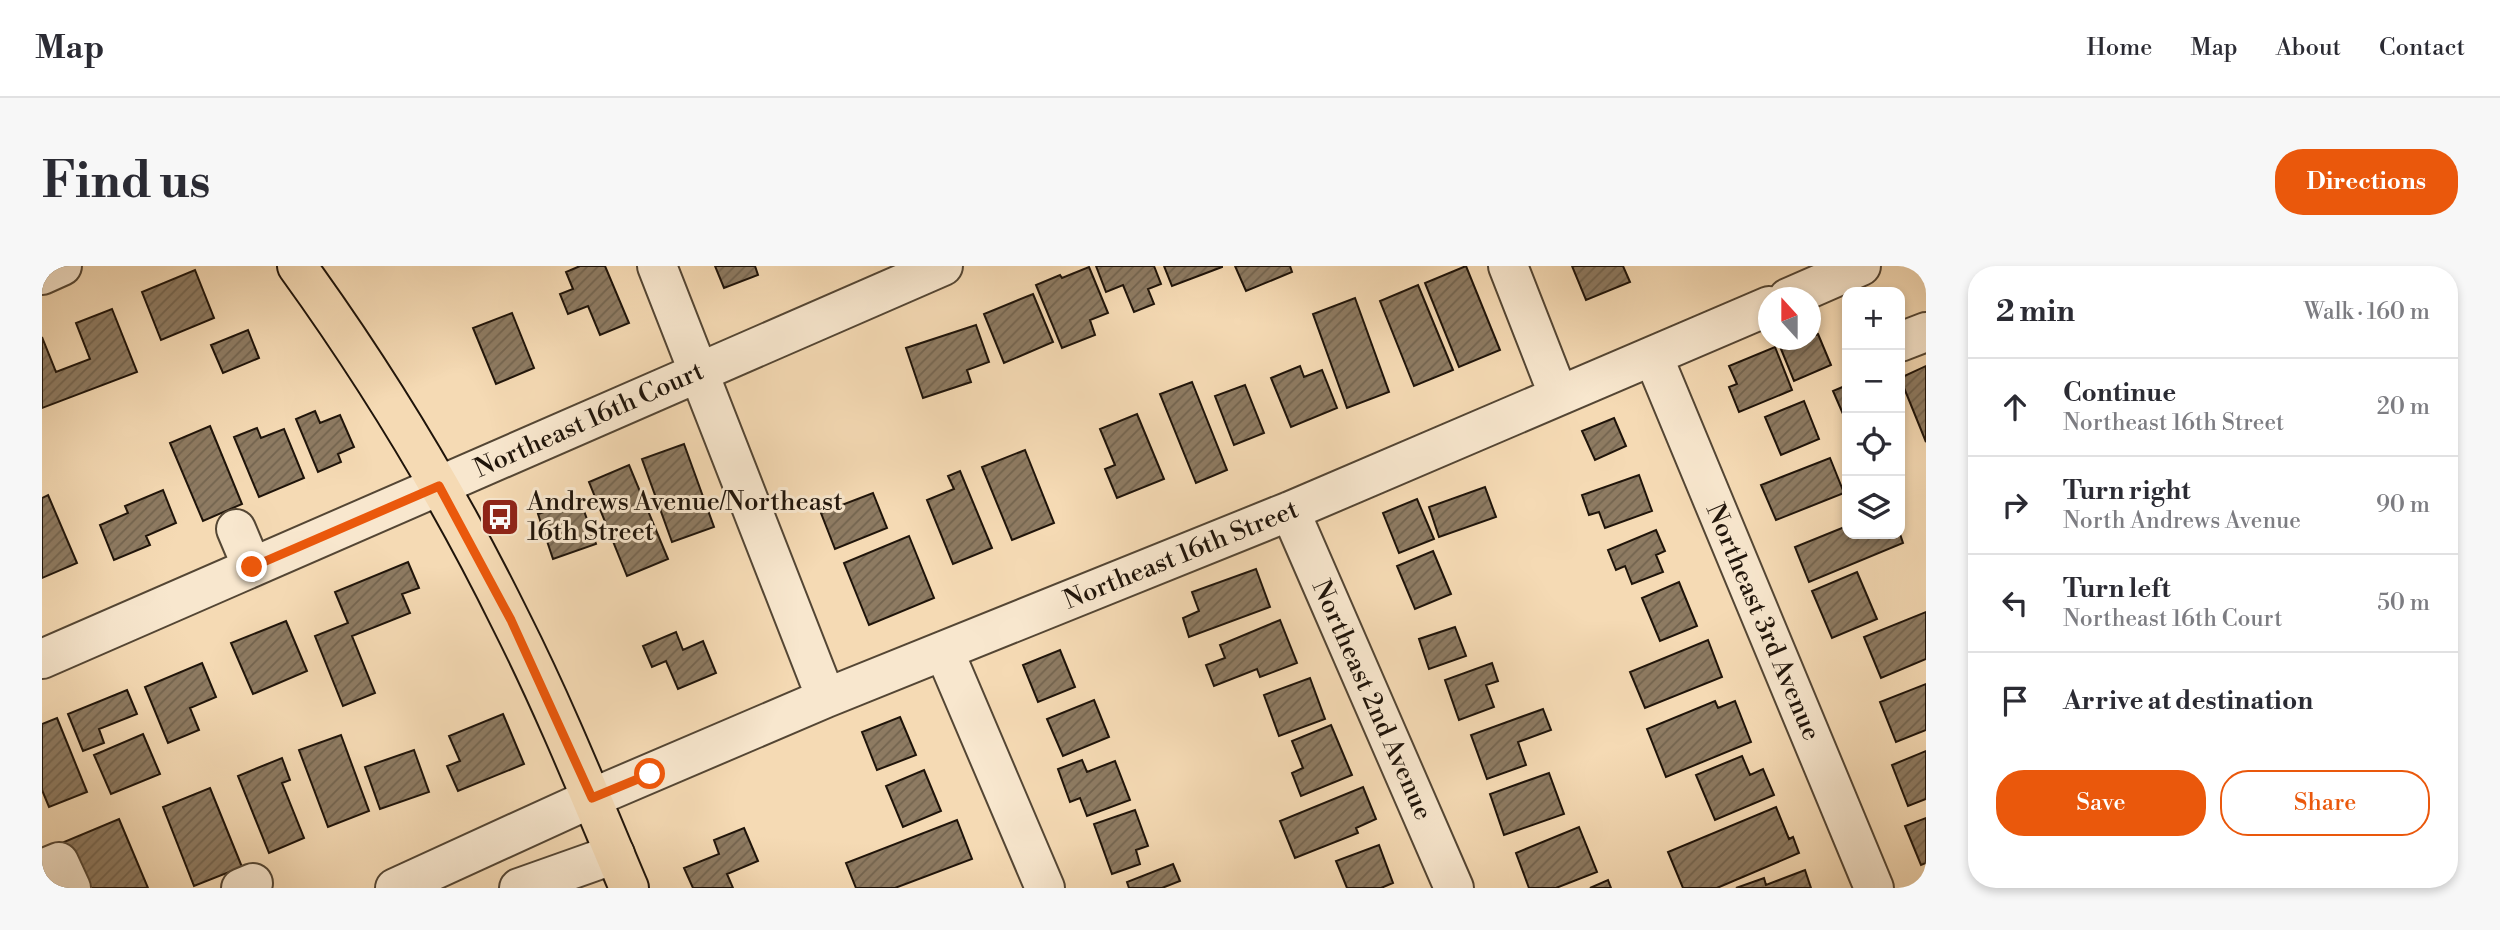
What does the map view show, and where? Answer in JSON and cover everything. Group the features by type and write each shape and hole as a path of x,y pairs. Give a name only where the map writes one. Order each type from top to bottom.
{"main road":[{"path":"297,266 383,394 439,486 511,620 622,871"}],"street":[{"path":"42,275 62,266"},
{"path":"657,266 826,698"},
{"name":"Northeast 16th Court","path":"42,659 943,266"},
{"path":"1508,266 1558,394"},
{"path":"1814,287 1863,266 1874,287"},
{"name":"Northeast 16th Street","path":"420,883 592,798 826,698 1290,511 1558,394 1758,311"},
{"path":"1905,340 1926,332"},
{"name":"Northeast 3rd Avenue","path":"1653,356 1874,888"},
{"name":"Northeast 2nd Avenue","path":"1290,511 1454,888"},
{"path":"236,529 252,567"},
{"path":"944,651 1045,888"},
{"path":"42,869 59,862 71,888"},
{"path":"519,888 622,871"}],"building":[{"path":"580,266 605,266 629,323 600,335 588,306 568,314 560,294 573,289 566,272"},
{"path":"715,266 755,266 758,275 724,288"},
{"path":"1096,266 1154,266 1161,284 1148,289 1154,304 1134,312 1123,285 1106,292"},
{"path":"1164,266 1222,266 1222,267 1172,286"},
{"path":"1235,266 1290,266 1292,272 1246,291"},
{"path":"1466,266 1500,350 1459,367 1425,283"},
{"path":"1572,266 1623,266 1630,282 1586,300"},
{"path":"1089,267 1108,313 1090,320 1095,335 1062,348 1036,285"},
{"path":"195,270 214,318 161,340 142,292"},
{"path":"1418,285 1453,370 1414,386 1380,301"},
{"path":"1033,294 1053,342 1004,363 984,314"},
{"path":"1355,298 1389,392 1347,408 1313,314"},
{"path":"112,309 137,372 42,408 42,337 56,372 90,359 76,323"},
{"path":"512,313 534,368 496,384 473,328"},
{"path":"976,325 989,362 967,370 971,382 923,398 906,348"},
{"path":"248,330 259,358 223,373 211,345"},
{"path":"1821,341 1831,365 1794,381 1781,350 1821,350"},
{"path":"1768,350 1776,350 1792,390 1739,412 1729,387 1737,384 1729,366"},
{"path":"1300,366 1304,377 1322,370 1337,408 1291,427 1271,378"},
{"path":"1926,366 1926,442 1905,390 1905,376"},
{"path":"1192,382 1227,470 1196,483 1160,394"},
{"path":"1245,385 1264,433 1234,445 1215,396"},
{"path":"1842,387 1842,412 1833,391"},
{"path":"1804,401 1819,439 1781,455 1765,417"},
{"path":"315,411 320,423 340,415 354,447 338,454 341,462 318,472 296,419"},
{"path":"1137,414 1164,479 1117,498 1105,469 1115,465 1100,429"},
{"path":"1614,418 1626,446 1595,460 1582,431"},
{"path":"210,426 242,504 203,521 170,443"},
{"path":"257,428 261,438 284,429 304,478 259,497 234,437"},
{"path":"684,444 714,527 672,542 642,459"},
{"path":"1025,450 1054,523 1012,540 982,467"},
{"path":"1830,458 1842,494 1776,520 1761,485"},
{"path":"629,465 668,559 627,576 589,482"},
{"path":"960,471 992,548 953,564 927,500 954,489 948,476"},
{"path":"1639,475 1652,511 1605,528 1599,512 1589,515 1582,495"},
{"path":"1485,487 1496,517 1439,537 1429,507"},
{"path":"163,490 176,523 146,536 150,545 114,560 100,525 128,513 125,506"},
{"path":"873,493 887,528 835,549 821,513"},
{"path":"48,495 77,563 42,578 42,498"},
{"path":"1417,499 1434,539 1399,553 1383,513"},
{"path":"580,500 596,544 553,559 538,514"},
{"path":"1842,528 1842,539 1902,539 1903,543 1809,582 1795,547"},
{"path":"1656,530 1665,551 1656,555 1663,572 1632,584 1625,566 1616,570 1608,550"},
{"path":"909,536 934,598 869,625 844,563"},
{"path":"1433,551 1451,594 1415,609 1397,566"},
{"path":"408,562 419,588 402,594 410,613 352,636 375,693 343,706 315,636 348,623 335,592"},
{"path":"1256,569 1270,607 1189,637 1183,618 1199,611 1192,592"},
{"path":"1857,572 1877,619 1832,638 1812,591"},
{"path":"1679,582 1697,626 1660,641 1642,598"},
{"path":"1926,612 1926,659 1881,678 1864,637"},
{"path":"1280,620 1297,663 1260,677 1257,669 1214,686 1206,665 1225,658 1220,645"},
{"path":"286,621 307,671 253,694 231,643"},
{"path":"1455,627 1466,656 1429,669 1419,639"},
{"path":"676,632 683,650 703,641 716,673 678,689 666,661 652,667 643,646"},
{"path":"1708,640 1722,677 1645,708 1630,672"},
{"path":"1060,650 1075,687 1038,702 1023,665"},
{"path":"202,663 216,697 190,708 199,730 168,743 145,687"},
{"path":"1492,663 1498,681 1486,685 1494,707 1459,720 1445,680"},
{"path":"1310,678 1325,719 1279,736 1264,695"},
{"path":"1926,684 1926,730 1896,742 1880,702"},
{"path":"127,690 137,714 99,729 104,743 83,751 68,714"},
{"path":"1094,700 1109,737 1063,756 1047,719"},
{"path":"1715,701 1718,708 1735,701 1751,742 1666,777 1647,729"},
{"path":"1543,709 1551,730 1518,742 1526,765 1487,779 1471,735"},
{"path":"503,714 524,764 458,791 447,766 460,761 449,736"},
{"path":"900,717 916,755 877,770 862,732"},
{"path":"57,718 87,792 49,807 42,790 42,724"},
{"path":"1331,725 1352,775 1301,796 1292,773 1303,768 1292,741"},
{"path":"143,734 160,774 111,794 94,755"},
{"path":"341,735 369,811 328,827 299,750"},
{"path":"414,750 429,792 380,809 365,767"},
{"path":"1926,751 1926,799 1908,806 1892,765"},
{"path":"1742,756 1750,775 1763,769 1774,795 1715,820 1696,775"},
{"path":"282,758 290,780 282,783 304,838 269,853 238,776"},
{"path":"1082,760 1087,772 1115,761 1130,800 1087,816 1080,798 1070,802 1058,769"},
{"path":"924,770 941,811 903,827 886,786"},
{"path":"1549,773 1564,814 1504,835 1490,794"},
{"path":"1363,787 1376,819 1356,828 1358,833 1295,858 1280,821"},
{"path":"210,788 242,867 194,886 163,807"},
{"path":"1776,807 1789,839 1793,837 1799,853 1717,888 1683,888 1668,852"},
{"path":"1135,810 1148,846 1136,850 1140,864 1112,874 1094,824"},
{"path":"1926,818 1926,863 1921,865 1905,826"},
{"path":"119,819 148,888 83,888 64,842"},
{"path":"957,820 972,859 895,888 856,888 846,863"},
{"path":"1579,827 1597,872 1556,888 1529,888 1516,853"},
{"path":"744,828 758,861 727,874 733,888 693,888 684,868 719,854 714,840"},
{"path":"1379,845 1393,883 1381,888 1347,888 1336,861"},
{"path":"1173,864 1180,881 1162,888 1129,888 1127,882"},
{"path":"1805,870 1811,888 1736,888 1764,878 1766,885"},
{"path":"1608,880 1611,888 1590,888"}],"place":[{"name":"Andrews Avenue/Northeast 16th Street","path":"500,517"}],"route":[{"path":"252,567 439,486 511,620 592,798 650,774"}]}
